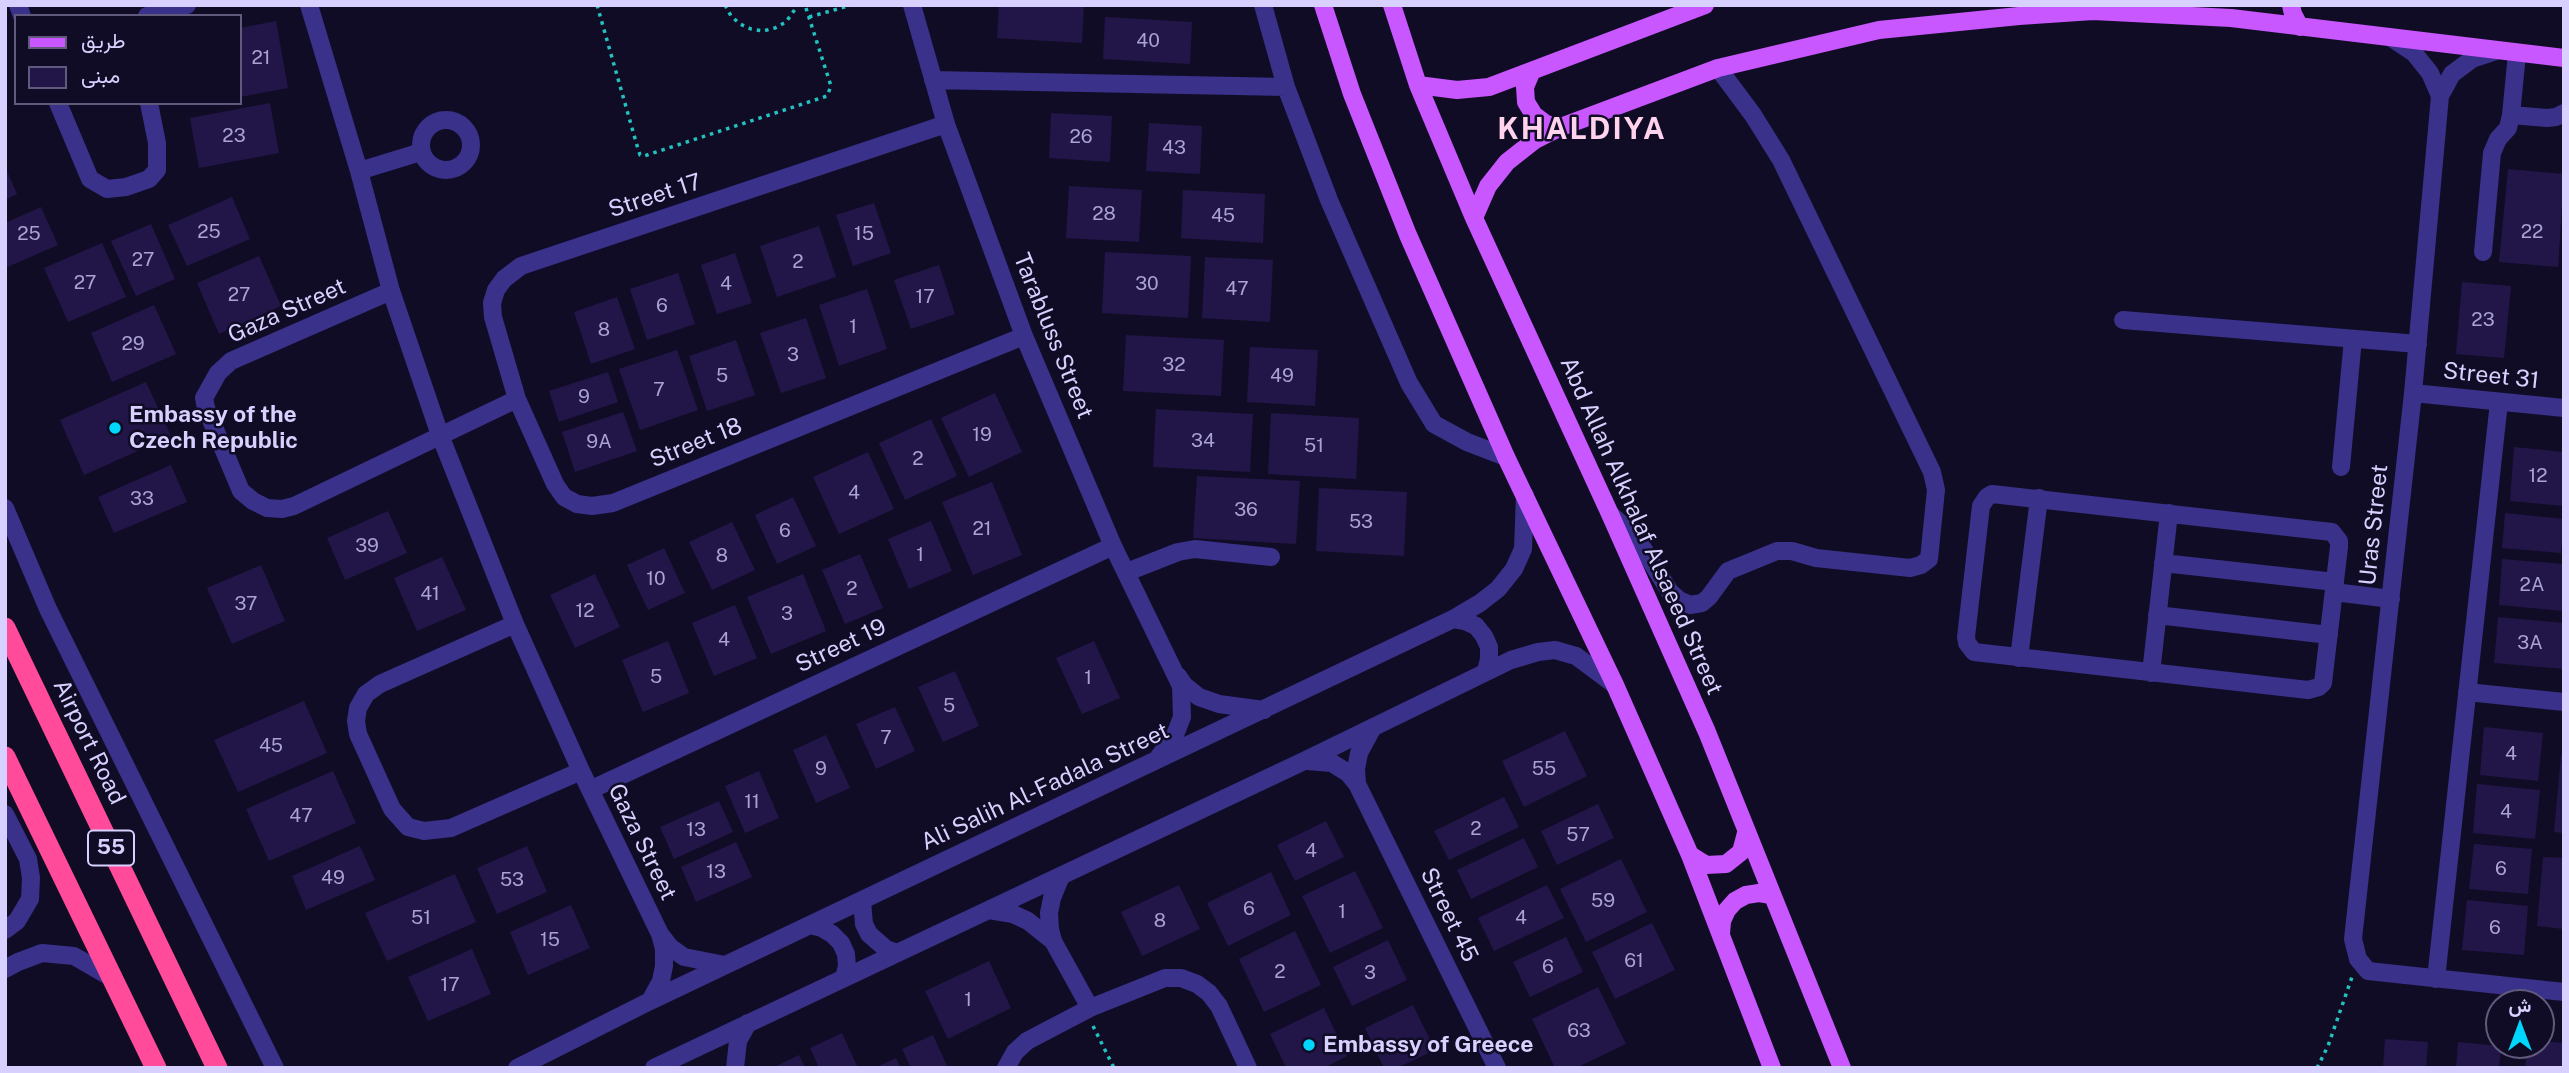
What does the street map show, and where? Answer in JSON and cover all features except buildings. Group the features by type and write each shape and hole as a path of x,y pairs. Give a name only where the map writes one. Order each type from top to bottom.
{"highway":[{"name":"Airport Road","path":"5,628 216,1068"},
{"name":"55","path":"5,757 156,1068"}],"main road":[{"path":"1323,5 1352,94 1408,235 1506,457 1615,685 1690,855 1772,1068"},
{"name":"Abd Allah Alkhalaf Alsaeed Street","path":"1392,5 1418,85 1474,218 1707,732 1842,1068"},
{"path":"1418,85 1457,90 1489,87 1705,5"},
{"path":"2231,18 2246,5"},
{"path":"2291,5 2292,14 2300,27"},
{"path":"1474,218 1488,186 1507,162 1535,140 1561,127 1717,68 1879,30 2093,11 2231,18 2564,58"},
{"path":"1531,73 1525,87 1526,102 1534,115 1546,124 1561,127"},
{"path":"1690,855 1706,865 1726,864 1741,852 1746,833"},
{"path":"1721,934 1722,921 1735,901 1746,895 1771,895"}],"street":[{"path":"154,14 187,5"},
{"name":"Gaza Street","path":"309,5 359,171 391,291 440,435 515,624 581,771 660,934 664,965 661,981 650,1001"},
{"name":"Tarabluss Street","path":"912,5 946,124 1024,336 1113,546 1184,685 1199,697 1219,704 1265,710"},
{"path":"1263,5 1286,87 1329,200 1409,383 1434,424 1468,442 1506,457"},
{"path":"2393,39 2414,53 2430,73 2440,96"},
{"path":"2440,96 2452,74 2472,59 2496,51"},
{"path":"2483,253 2492,153 2498,139 2508,128 2517,54"},
{"path":"1610,514 1636,537 1670,592 1690,605 1702,603 1709,597 1728,570 1777,551 1910,568 1929,559 1936,490 1932,472 1781,160 1753,115 1717,68"},
{"path":"933,80 1286,87"},
{"name":"Uras Street","path":"2358,959 2353,939 2413,393 2440,96"},
{"path":"59,105 90,179 107,189 127,187 149,179 157,170 157,142 149,105"},
{"path":"2511,115 2547,118 2564,113"},
{"name":"Street 17","path":"517,399 493,317 492,303 496,290 504,279 521,266 946,124"},
{"path":"359,171 421,152"},
{"name":"Gaza Street","path":"391,291 231,362 218,373 209,386 204,398 205,408 241,491 267,508 282,509 294,506 440,435"},
{"path":"2123,320 2418,344"},
{"name":"Street 18","path":"517,399 555,484 564,497 577,504 592,506 613,503 1024,336"},
{"path":"2341,467 2353,339"},
{"name":"Street 31","path":"2413,393 2564,408"},
{"path":"440,435 517,399"},
{"path":"2436,979 2499,401"},
{"path":"1992,494 2039,498 2332,532 2339,541 2339,547 2324,678 2319,687 2314,690 1974,652 1967,643 1982,506 1987,496 1992,494"},
{"name":"Ali Salih Al-Fadala Street","path":"521,1067 650,1001 1265,710 1480,603 1498,589 1514,569 1523,549 1525,495"},
{"path":"2019,658 2039,498"},
{"path":"5,508 48,609 275,1068"},
{"path":"2151,673 2169,513"},
{"name":"Street 19","path":"590,790 1113,546"},
{"path":"1127,572 1178,552 1195,549 1271,557"},
{"path":"2163,563 2335,587 2390,599"},
{"path":"2157,615 2329,635"},
{"path":"1453,618 1476,626 1484,636 1489,647 1486,671"},
{"name":"Gaza Street","path":"515,624 380,684 366,694 358,708 358,734 392,809 408,827 424,831 451,828 581,771"},
{"path":"656,1067 1304,761 1511,660 1555,650 1576,656 1615,685"},
{"name":"Tarabluss Street","path":"1154,762 1175,734 1182,717 1181,686 1177,673"},
{"path":"2467,692 2564,702"},
{"path":"1357,784 1359,753 1373,727"},
{"name":"Street 45","path":"1304,761 1332,763 1348,773 1357,784 1490,1066"},
{"path":"5,814 28,859 31,878 30,900 17,921 5,930"},
{"path":"1062,876 1052,898 1049,913 1053,941 1088,1009"},
{"path":"862,901 864,924 869,934 886,949 897,953"},
{"path":"989,910 1013,914 1028,921 1053,941"},
{"path":"810,925 822,928 841,943 846,954 844,978"},
{"name":"Gaza Street","path":"660,934 670,947 684,957 725,965"},
{"path":"5,970 42,953 74,956 112,978"},
{"path":"2358,959 2368,971 2564,992"},
{"path":"1006,1068 1015,1052 1027,1041 1088,1009 1165,978 1189,981 1209,993 1219,1006 1248,1068"},
{"path":"735,1068 738,1041 748,1023"},
{"path":"656,1067 680,1068"}],"path":[{"path":"597,5 638,149 640,155 644,156 827,96 831,86 805,5"},
{"path":"725,5 731,16 740,24 763,31 775,29 786,22 798,5"},
{"path":"809,17 852,5"},
{"path":"2318,1068 2358,959"},
{"path":"1088,1009 1114,1068"}],"place":[{"name":"Embassy of the Czech Republic","path":"115,428"},
{"name":"Embassy of Greece","path":"1309,1045"}],"district":[{"name":"KHALDIYA","path":"1582,130"}]}
